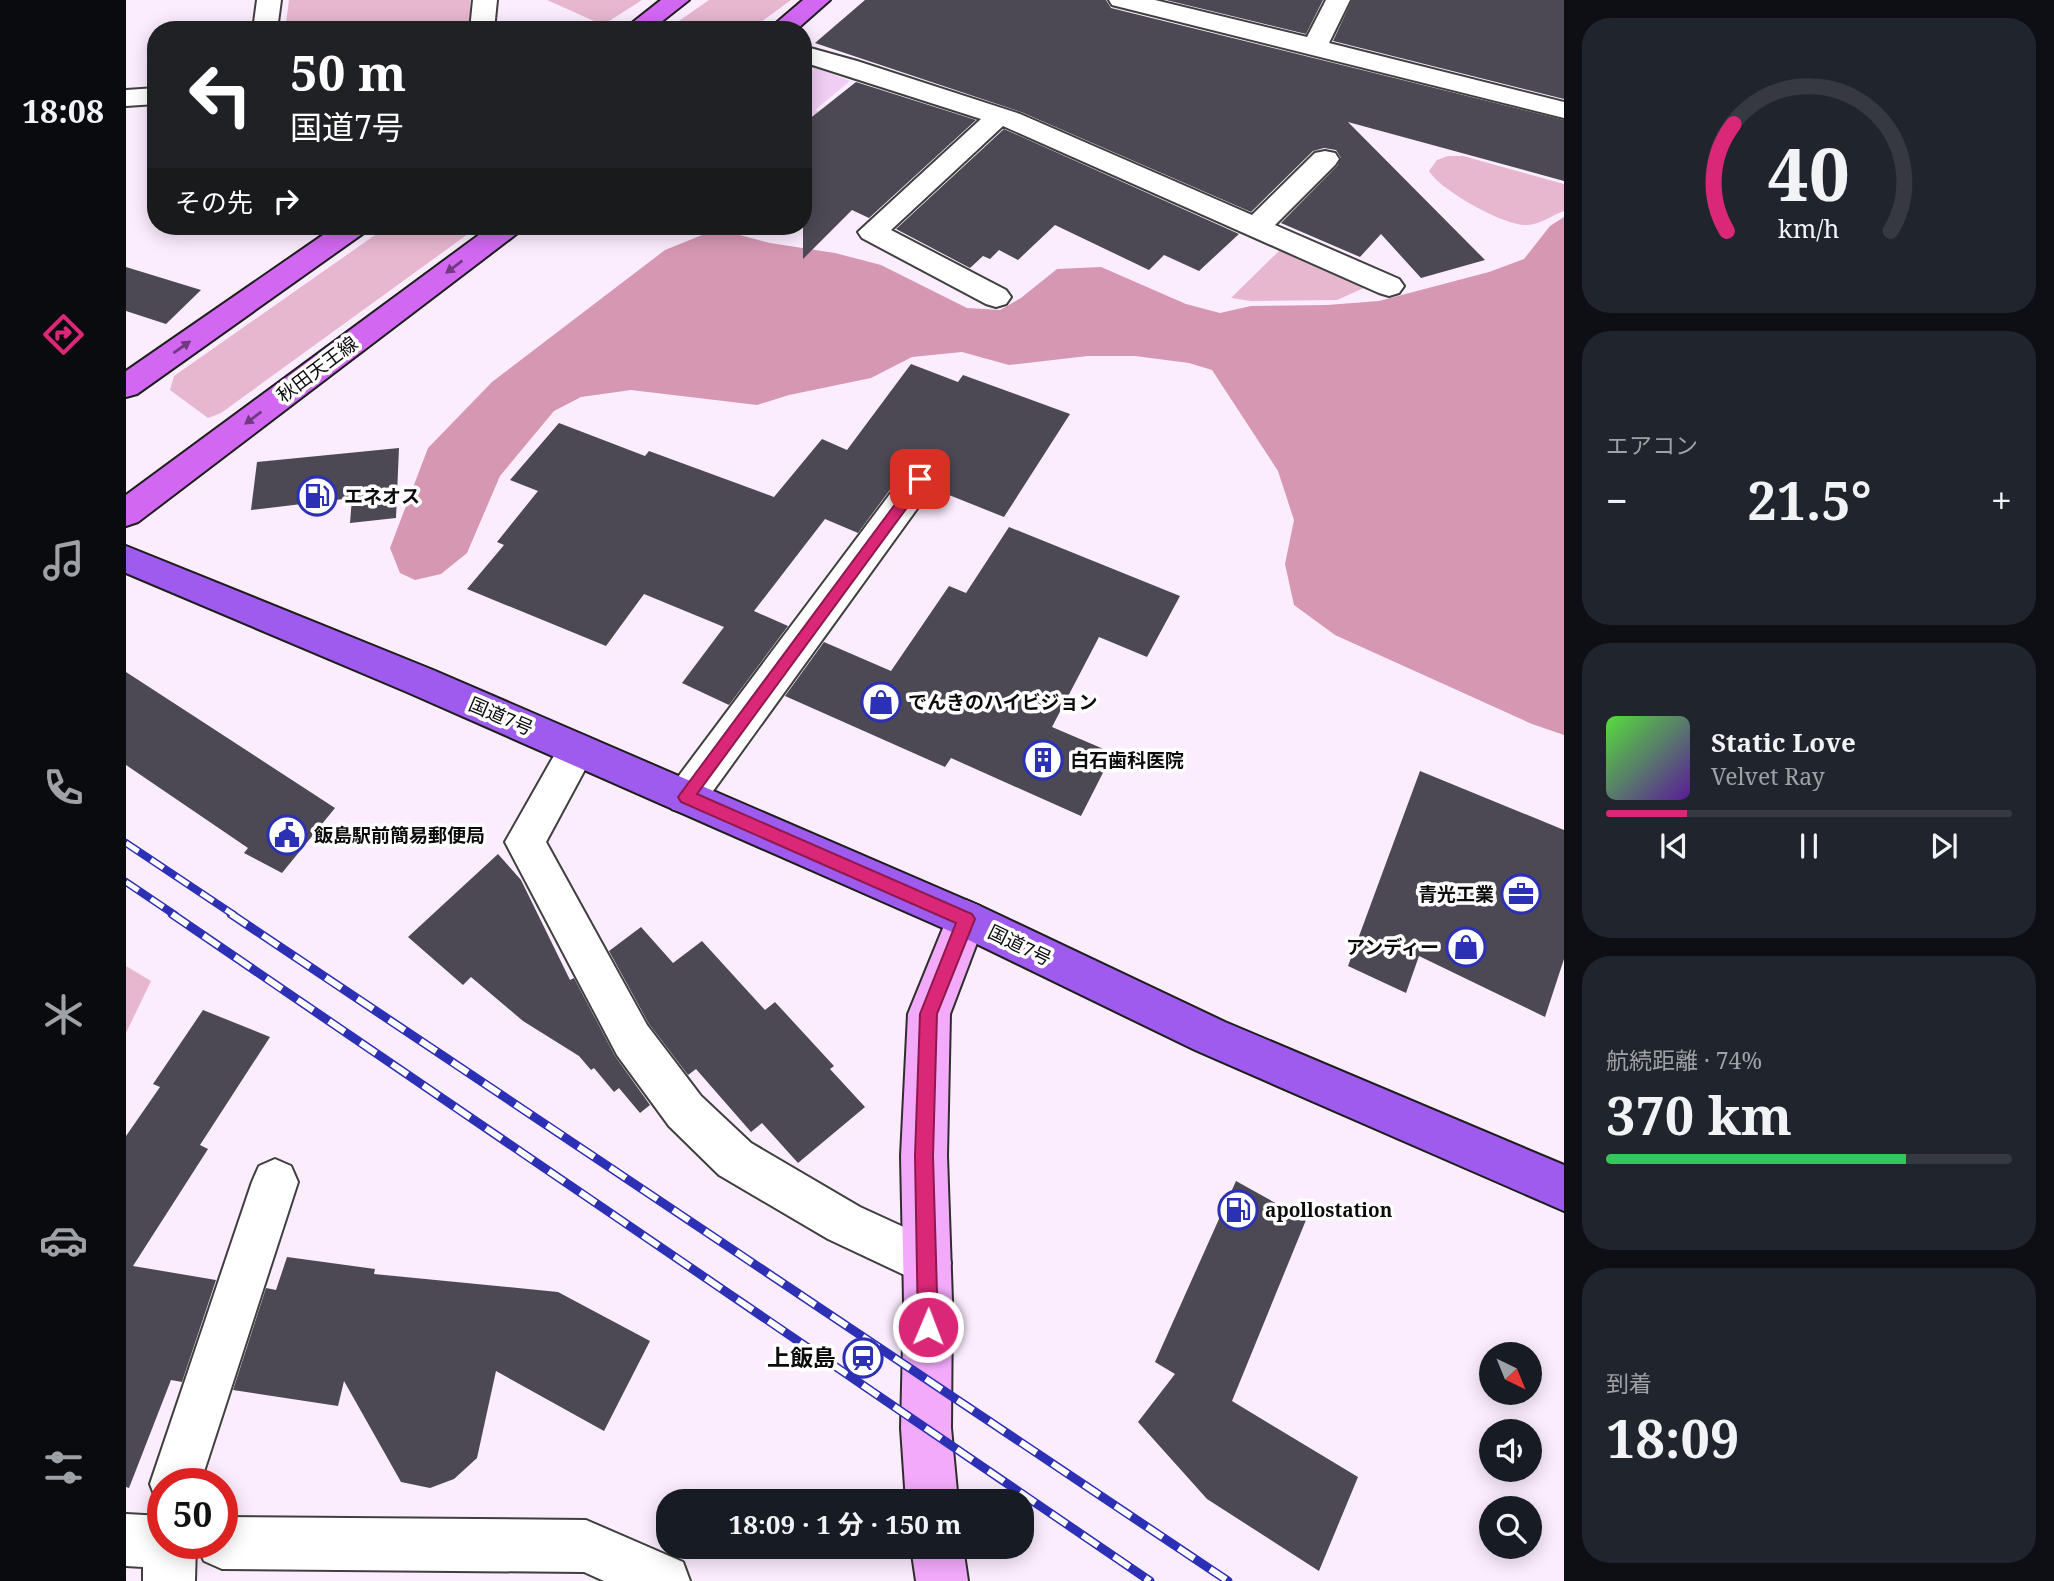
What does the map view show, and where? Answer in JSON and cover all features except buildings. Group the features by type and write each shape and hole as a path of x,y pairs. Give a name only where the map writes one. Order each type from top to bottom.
{"highway":[{"name":"国道7号","path":"126,559 577,750 966,919 1210,1036 1564,1188"}],"main road":[{"path":"648,21 677,0"},
{"path":"791,21 818,0"},
{"path":"126,386 342,235"},
{"name":"秋田天王線","path":"126,513 497,235"},
{"path":"931,1489 926,1428 928,1263 924,1156 929,1014 966,919"},
{"path":"939,1559 942,1581"}],"street":[{"path":"266,21 269,0"},
{"path":"483,21 485,0"},
{"path":"1121,0 1564,110"},
{"path":"1314,47 1338,0"},
{"path":"812,56 999,116 1389,286"},
{"path":"126,97 147,96"},
{"path":"996,298 872,232 999,116"},
{"path":"1256,227 1325,159"},
{"path":"686,797 920,479"},
{"path":"577,750 526,842 632,1040 685,1111 735,1158 844,1223 928,1263"},
{"path":"180,1468 275,1182"},
{"path":"126,1540 147,1541"},
{"path":"238,1543 586,1546 664,1581"},
{"path":"169,1581 170,1559"}],"shaded area":[{"path":"289,0 470,0 470,21 286,21"},
{"path":"547,0 642,0 609,21 594,21"},
{"path":"709,0 791,0 762,21 679,21"},
{"path":"812,66 850,81 815,110 842,121 812,146"},
{"path":"1448,156 1463,156 1564,184 1564,211 1528,225 1490,214 1446,188 1429,171 1437,160"},
{"path":"1564,217 1564,735 1532,724 1335,635 1294,605 1285,564 1294,520 1278,471 1212,370 1189,363 1135,356 1088,356 1009,365 962,352 912,357 871,378 789,395 757,405 631,390 581,397 554,411 500,476 467,553 441,574 415,580 400,573 390,548 428,448 492,382 665,250 702,235 740,235 770,243 835,253 881,265 967,308 1000,310 1021,298 1057,269 1101,267 1186,304 1220,313 1251,306 1379,301 1489,272 1524,259 1550,226"},
{"path":"375,235 467,235 221,413 208,418 170,390 174,376"},
{"path":"1280,250 1366,287 1337,300 1251,301 1231,298"},
{"path":"126,966 151,981 126,1033"}],"railway":[{"path":"126,843 234,915"},
{"path":"126,882 175,915"},
{"path":"172,914 1150,1581"},
{"path":"231,914 1228,1581"}],"place":[{"name":"エネオス","path":"317,496"},
{"name":"でんきのハイビジョン","path":"881,702"},
{"name":"白石歯科医院","path":"1043,760"},
{"name":"飯島駅前簡易郵便局","path":"287,835"},
{"name":"青光工業","path":"1521,894"},
{"name":"アンディー","path":"1466,947"},
{"name":"apollostation","path":"1238,1210"},
{"name":"上飯島","path":"863,1358"}],"route":[{"path":"920,479 686,797 966,919 929,1014 924,1156 928,1327"}]}
